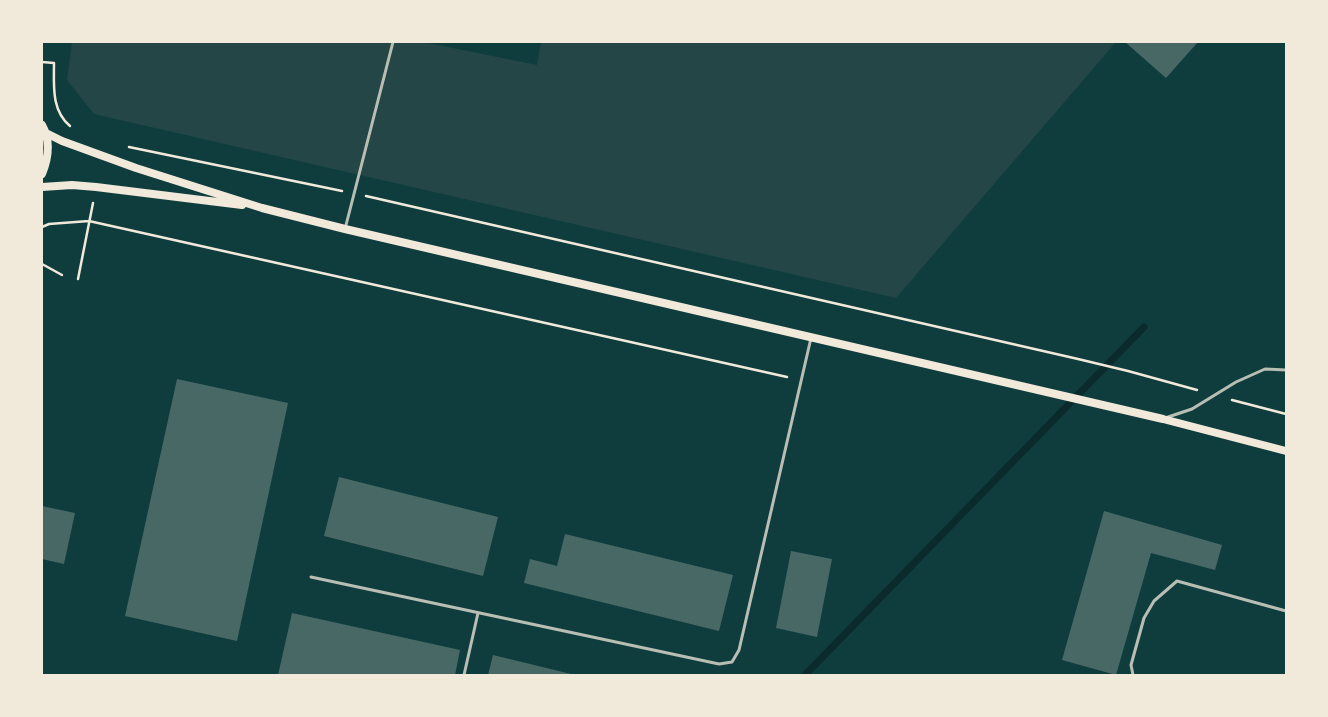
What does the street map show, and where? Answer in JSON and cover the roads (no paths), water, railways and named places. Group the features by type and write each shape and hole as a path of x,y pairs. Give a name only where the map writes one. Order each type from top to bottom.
{"main road":[{"path":"42,174 47,163 49,148 44,129"},
{"path":"44,129 62,141 136,168 262,208 345,229 1164,419 1286,451"},
{"path":"42,187 72,185 96,187 262,208"}],"lane":[{"path":"345,229 393,42"},
{"path":"311,577 719,664 732,662 739,650 812,337"},
{"path":"1164,419 1192,409 1236,382 1265,369 1286,370"},
{"path":"1133,675 1131,665 1144,618 1154,601 1177,581 1286,610"},
{"path":"464,675 478,613"}],"waterway":[{"path":"805,675 1144,327"}]}
